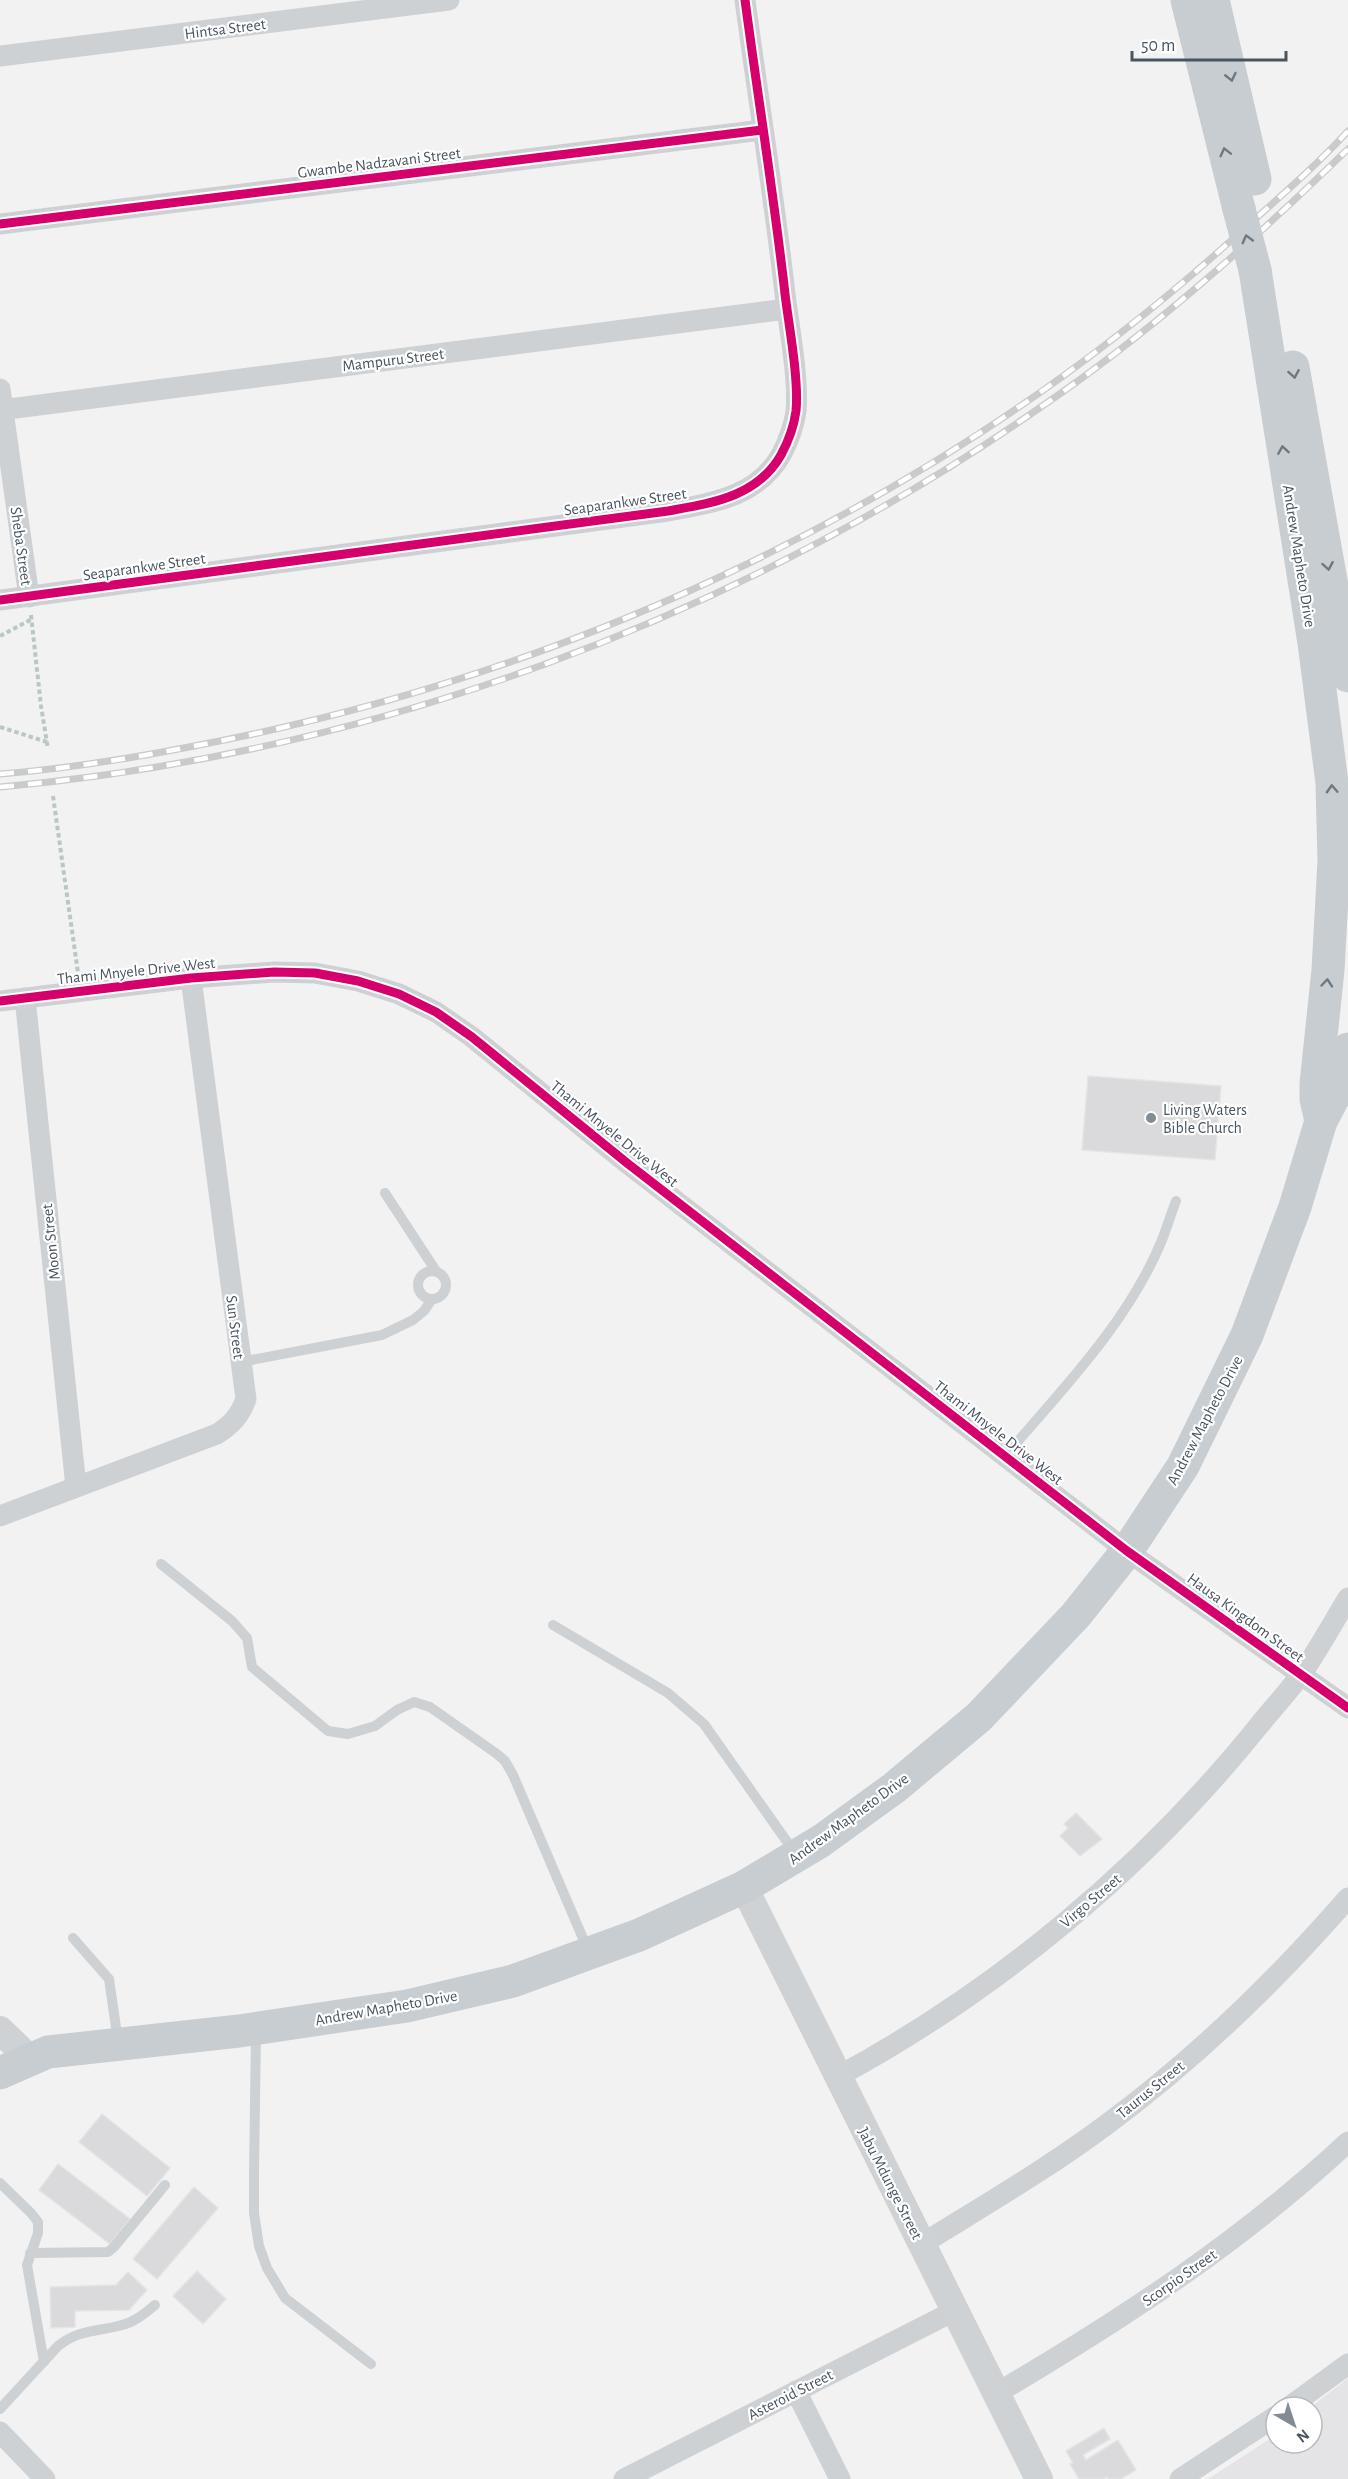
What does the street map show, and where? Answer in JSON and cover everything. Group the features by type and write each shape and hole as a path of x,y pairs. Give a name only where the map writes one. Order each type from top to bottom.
{"main road":[{"name":"Andrew Mapheto Drive","path":"1187,0 1265,262 1348,676"},
{"name":"Andrew Mapheto Drive","path":"1213,0 1249,205"},
{"name":"Andrew Mapheto Drive","path":"0,2073 48,2052 256,2028 407,2006 513,1981 639,1935 744,1887 821,1841 894,1788 978,1717 1076,1615 1127,1551 1183,1466 1247,1335 1295,1207 1321,1121 1316,1092 1339,1046 1332,783 1265,262"}],"street":[{"name":"Hintsa Street","path":"0,56 449,0"},
{"name":"Seaparankwe Street","path":"0,600 668,511 720,501 735,496 759,482 781,455 794,423 795,392 787,309 745,0"},
{"name":"Gwambe Nadzavani Street","path":"0,224 762,130"},
{"name":"Mampuru Street","path":"1,403 787,309"},
{"name":"Sheba Street","path":"1,403 29,597"},
{"name":"Thami Mnyele Drive West","path":"0,1001 191,978 274,972 315,973 358,981 399,994 436,1012 472,1037 627,1163 1127,1551"},
{"name":"Sun Street","path":"0,1516 227,1428 242,1410 246,1399 191,978"},
{"name":"Moon Street","path":"25,998 76,1486"},
{"name":"Hausa Kingdom Street","path":"1127,1551 1348,1708"},
{"name":"Virgo Street","path":"837,2077 932,2019 998,1974 1098,1894 1183,1814 1220,1774 1300,1675 1348,1598"},
{"name":"Jabu Mdunge Street","path":"744,1887 1040,2479"},
{"name":"Taurus Street","path":"922,2244 1044,2167 1105,2126 1145,2095 1262,1992 1348,1898"},
{"path":"0,2030 30,2059"},
{"name":"Scorpio Street","path":"997,2393 1206,2260 1348,2142"},
{"name":"Asteroid Street","path":"624,2479 652,2473 796,2391 956,2310"},
{"path":"1305,2395 1348,2364"},
{"path":"796,2391 840,2479"},
{"path":"1180,2479 1264,2424"},
{"path":"0,2432 45,2479"}],"lane":[{"path":"241,1362 382,1335 414,1320 432,1299 444,1293 447,1287 446,1280 436,1271 385,1193"},
{"path":"1005,1456 1083,1366 1115,1322 1145,1274 1162,1241 1176,1201"},
{"path":"432,1299 425,1297 418,1286 423,1273 436,1271"},
{"path":"161,1564 232,1621 247,1638 252,1666 328,1731 348,1734 375,1726 397,1710 414,1702 430,1707 505,1761 589,1953"},
{"path":"553,1625 668,1693 705,1724 797,1856"},
{"path":"74,1938 109,1979 118,2043"},
{"path":"256,2028 254,2213 259,2246 267,2268 285,2298 370,2364"},
{"path":"0,2183 38,2222 38,2233 27,2265 44,2362"},
{"path":"30,2253 108,2252 165,2184"},
{"path":"0,2409 67,2339 82,2331 124,2325 142,2316 155,2305"}],"path":[{"path":"0,636 32,619"},
{"path":"33,633 48,749"},
{"path":"0,728 47,742"},
{"path":"53,796 80,991"}],"shaded area":[{"path":"1348,2378 1348,2479 1208,2479 1264,2443 1264,2455 1324,2455 1324,2397"}],"building":[{"name":"Living Waters Bible Church","path":"1088,1076 1221,1086 1215,1160 1082,1150"},
{"path":"1076,1813 1102,1839 1080,1856 1060,1836 1068,1828 1064,1824"},
{"path":"102,2114 170,2168 147,2196 79,2142"},
{"path":"58,2164 130,2219 110,2244 39,2190"},
{"path":"194,2187 218,2208 157,2279 133,2259"},
{"path":"197,2271 226,2299 203,2324 173,2296"},
{"path":"128,2272 147,2290 129,2310 75,2311 75,2327 51,2328 50,2287 116,2285"},
{"path":"1104,2428 1110,2439 1083,2455 1086,2460 1118,2440 1136,2470 1121,2479 1108,2479 1107,2477 1079,2479 1070,2464 1073,2463 1066,2451"}],"railway":[{"path":"0,774 142,756 333,715 475,674 613,623 748,564 879,495 1004,417 1123,331 1236,236 1308,172 1348,131"},
{"path":"0,787 138,770 275,744 411,709 543,665 673,613 799,552 921,484 1038,409 1120,350 1199,286 1348,149"}],"cycle path":[{"path":"0,600 668,511 732,496 759,480 771,469 786,445 794,422 797,398 771,184 745,0"},
{"path":"0,224 762,130"},
{"path":"0,1001 191,978 274,972 315,973 358,981 399,994 436,1012 472,1037 627,1163 1127,1551 1348,1708"}],"place":[{"name":"Living Waters Bible Church","path":"1151,1118"}]}
